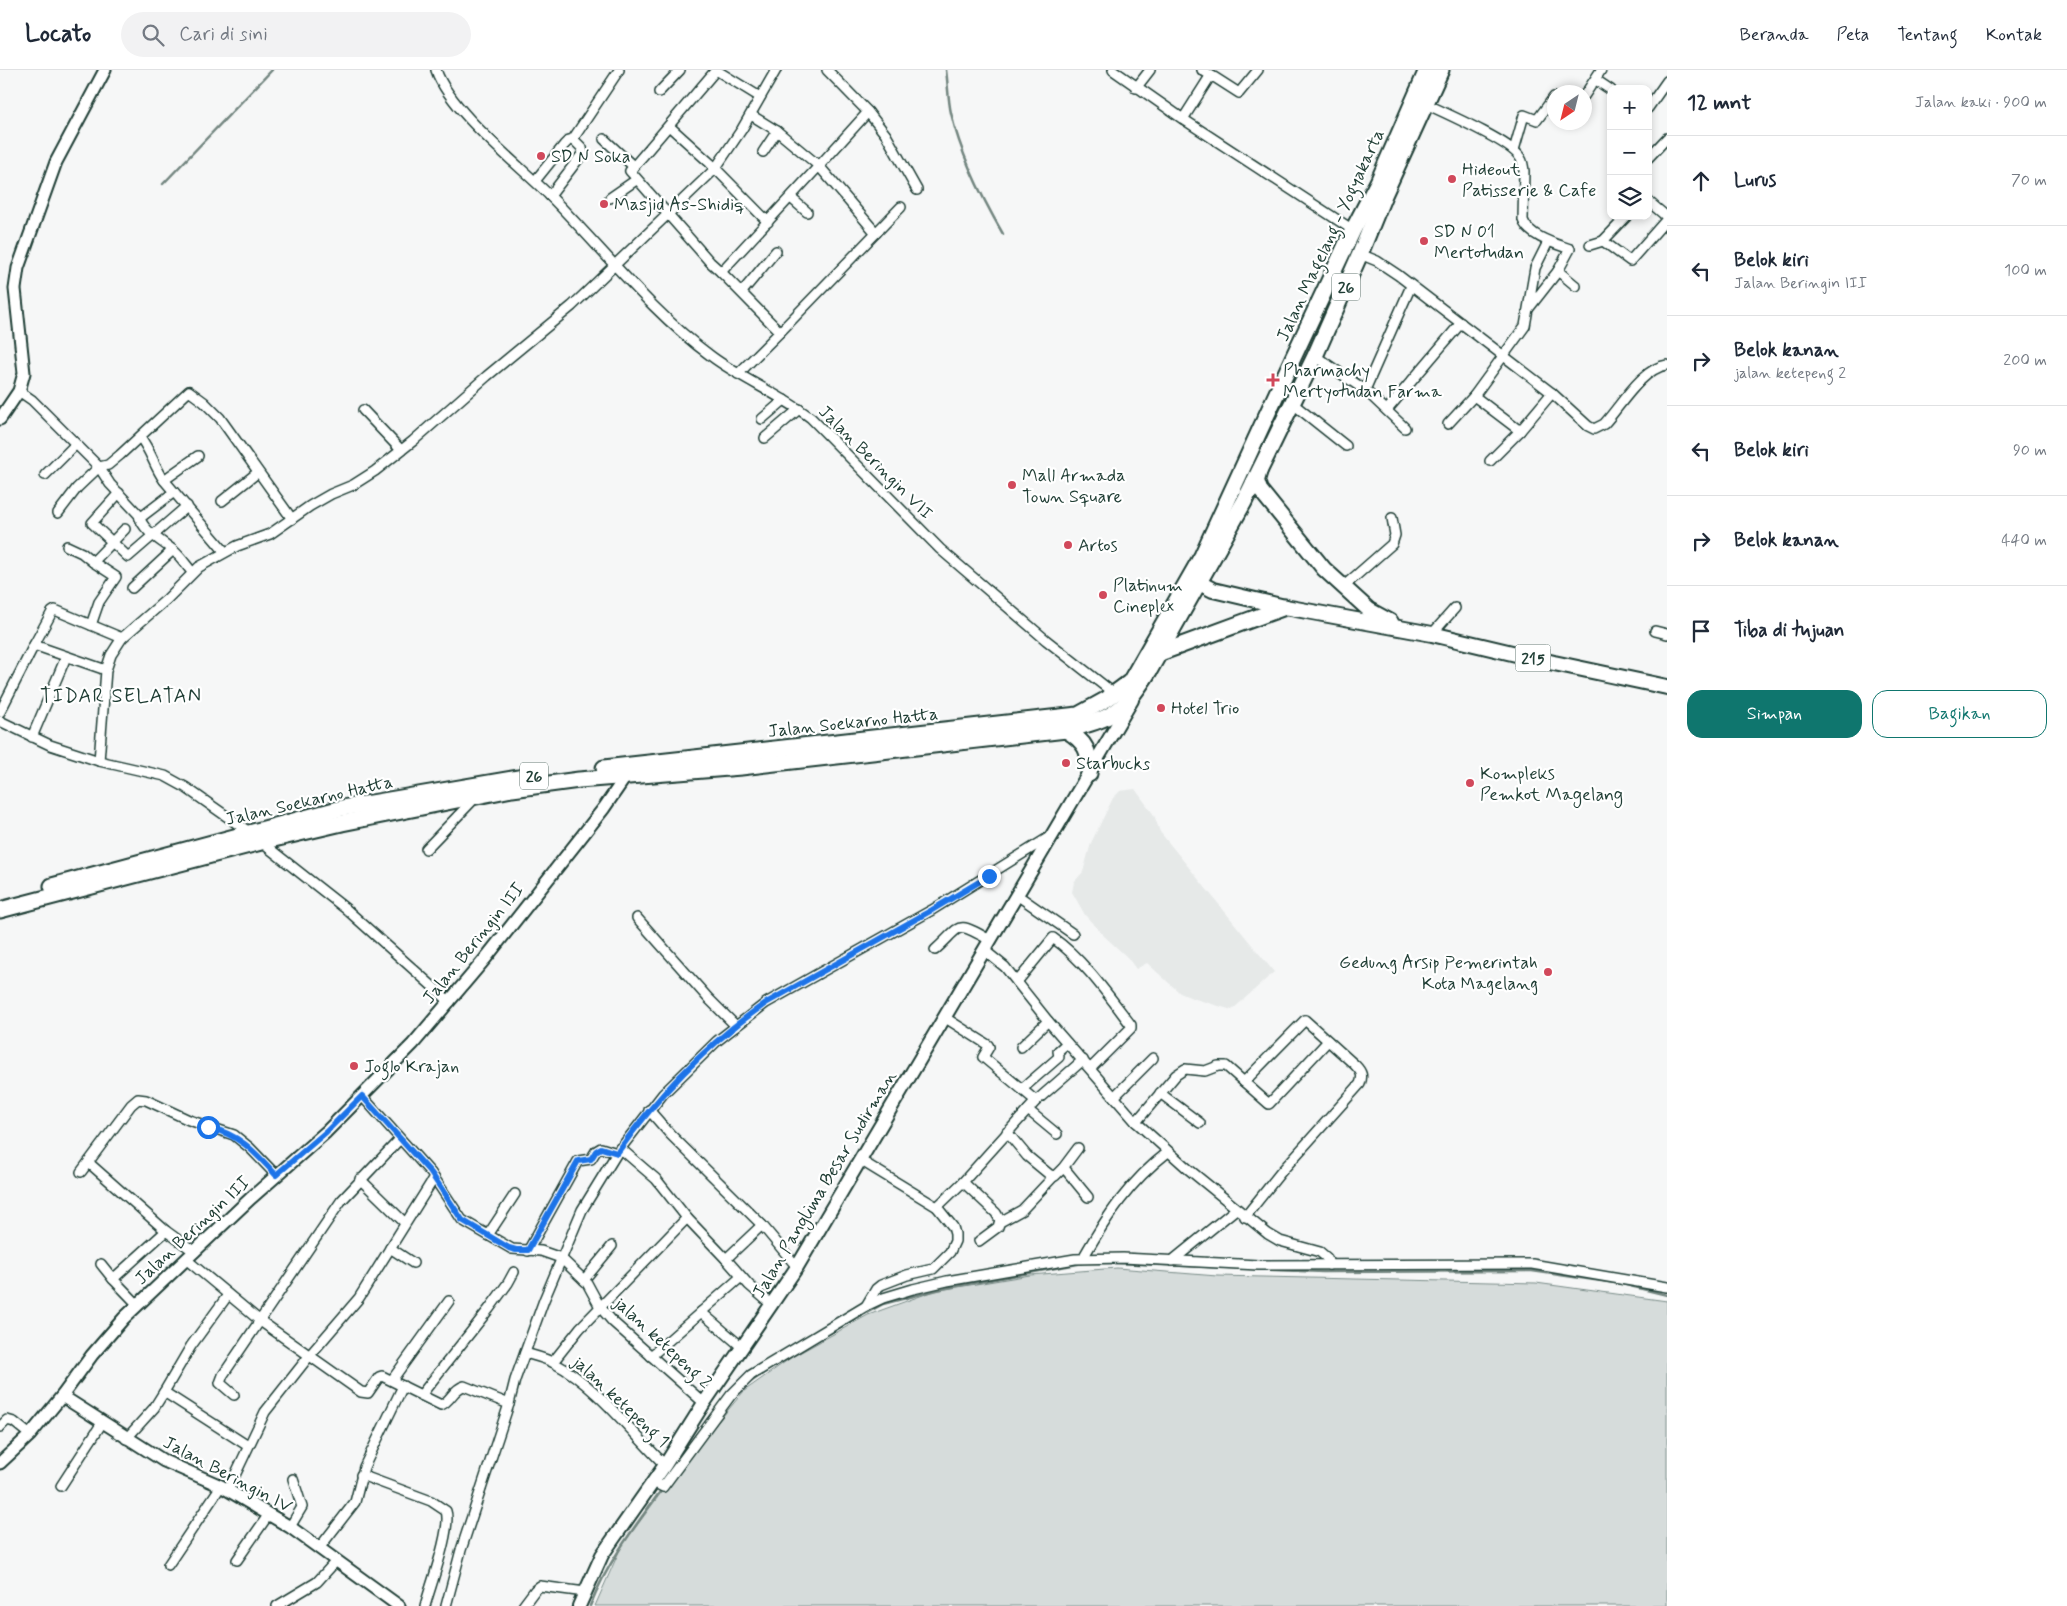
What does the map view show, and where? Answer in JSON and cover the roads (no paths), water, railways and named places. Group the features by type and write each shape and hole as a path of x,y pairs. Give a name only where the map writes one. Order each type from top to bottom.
{"highway":[{"name":"Jalan Magelang - Yogyakarta","path":"1133,687 1160,653 1194,581 1276,394 1353,230 1378,182 1427,70"},
{"name":"Jalan Magelang - Yogyakarta","path":"1133,687 1194,581 1250,491 1314,356 1441,70"},
{"path":"1160,653 1285,608"},
{"name":"26","path":"1066,730 1098,722 1113,715 1133,687"},
{"name":"26","path":"1078,715 1122,701"},
{"name":"Jalan Soekarno Hatta","path":"0,899 342,808 444,790 530,776 629,771 706,770 1078,715"},
{"path":"1066,730 1078,738 1087,750 1090,758 1089,774"},
{"name":"Jalan Soekarno Hatta","path":"897,742 1066,730"},
{"name":"Jalan Soekarno Hatta","path":"0,910 261,842 342,823 543,784 629,771"}],"main road":[{"name":"215","path":"1261,468 1257,481 1260,490 1324,569 1369,610 1400,627"},
{"path":"1227,504 1239,491 1250,491 1259,494 1268,502"},
{"name":"215","path":"1194,581 1214,590 1285,608 1400,627 1667,687"},
{"path":"1345,619 1353,610 1347,591"},
{"path":"1105,746 1122,701"},
{"path":"1078,715 1094,717 1103,731 1105,746"},
{"path":"1105,746 1113,715"},
{"name":"Jalan Panglima Besar Sudirman","path":"580,1606 602,1555 665,1465 704,1403 744,1348 797,1267 1105,746"}],"street":[{"path":"0,419 19,391 24,369 15,289 18,268 56,162 105,70"},
{"name":"Jalan Beringin VII","path":"436,70 444,88 465,112 550,196 614,266 693,342 738,374 800,409 830,434 916,526 948,556 1046,640 1122,701"},
{"path":"534,181 564,145 573,139 619,70"},
{"path":"659,92 680,70"},
{"path":"757,96 716,70 630,171 665,212 780,332"},
{"path":"99,761 106,670 111,655 122,638 167,599 192,572 225,552 270,534 331,494 353,485 375,471 486,376 572,306 614,266 665,212 713,167 751,115 757,96 776,70"},
{"path":"827,70 868,112 886,135 918,190"},
{"path":"1112,70 1136,88 1353,230"},
{"path":"1136,88 1150,70"},
{"path":"1202,70 1240,93 1258,70"},
{"path":"1592,85 1601,70"},
{"path":"1183,119 1205,83 1212,76"},
{"path":"1596,80 1607,87"},
{"path":"1652,104 1664,90 1667,81"},
{"path":"1426,104 1514,150 1520,157 1524,171 1523,220 1525,225 1548,242 1570,249 1558,271 1529,306"},
{"path":"1514,150 1518,130 1524,115 1537,120 1547,106"},
{"path":"721,272 868,112"},
{"path":"751,115 777,131 819,166 876,233"},
{"path":"669,126 768,222"},
{"path":"763,152 777,131"},
{"path":"1652,154 1667,138"},
{"path":"550,196 583,154 582,148 573,139"},
{"path":"604,139 633,166"},
{"path":"610,198 636,180"},
{"path":"791,198 808,212"},
{"path":"1604,241 1630,261 1667,218 1652,205"},
{"path":"738,374 901,207"},
{"path":"1590,244 1604,241 1623,220"},
{"path":"1448,424 1474,396 1505,356 1526,324 1535,268 1548,242"},
{"path":"742,292 776,252"},
{"path":"1360,254 1388,267 1552,392 1588,426 1594,429 1598,429 1644,376 1657,367 1667,365"},
{"path":"1558,271 1576,286"},
{"path":"1365,390 1411,286"},
{"path":"1387,410 1461,323"},
{"path":"1314,356 1365,390 1405,428"},
{"path":"19,391 32,400 99,467 153,535 173,550 192,572"},
{"path":"58,513 77,488 99,467 108,465 140,438 189,391 204,402 220,418 257,473 292,519"},
{"path":"1490,461 1520,431 1552,392"},
{"path":"1474,396 1520,431"},
{"path":"762,419 784,400"},
{"path":"1292,403 1346,446"},
{"path":"765,438 800,409"},
{"path":"363,410 401,450"},
{"path":"140,438 148,448 164,480 225,552"},
{"path":"45,475 75,445"},
{"path":"164,480 198,456"},
{"path":"222,501 257,473"},
{"path":"140,518 174,492"},
{"path":"119,494 92,521 93,526 128,558 187,506"},
{"path":"1347,591 1392,544 1395,535 1392,518"},
{"path":"93,562 125,530"},
{"path":"67,546 82,553 116,578 99,602 92,625"},
{"path":"132,588 173,550"},
{"path":"1432,634 1455,608"},
{"path":"0,712 54,610 122,638"},
{"path":"1655,631 1667,634"},
{"path":"34,645 106,670"},
{"path":"32,737 66,657"},
{"path":"0,721 32,737 99,761 149,772 170,779 249,832"},
{"name":"Jalan Beringin III","path":"0,1463 30,1435 97,1349 138,1305 276,1175 326,1132 400,1058 450,1002 604,808 629,771"},
{"path":"426,849 477,796"},
{"path":"446,1606 461,1550 509,1404 515,1380 561,1258 582,1210 619,1151 649,1110 674,1082 736,1026 766,1003 932,910 1053,834"},
{"path":"261,842 346,909 450,1002"},
{"path":"1017,895 1073,934"},
{"path":"637,918 708,998 736,1026"},
{"path":"935,950 956,930 962,926 968,928 987,945 1048,1021 1091,1068 1136,1122 1168,1152 1268,1234 1280,1241 1320,1252 1327,1258 1329,1265"},
{"path":"1017,982 1053,938 1105,991 1131,1024 1132,1028 1091,1068"},
{"path":"944,1017 988,1045 989,1047 983,1058 1036,1101"},
{"path":"1244,1082 1305,1020 1359,1069 1362,1078 1360,1084 1281,1172 1245,1217"},
{"path":"1020,1047 1048,1021"},
{"path":"1136,1122 1176,1075 1185,1069 1209,1071 1222,1065 1226,1066 1269,1104 1328,1040"},
{"path":"1022,1089 1060,1056 1058,1051 1067,1042"},
{"path":"1114,1097 1153,1058"},
{"path":"937,1207 963,1182 1036,1101 1083,1060"},
{"path":"1160,1093 1200,1123"},
{"name":"jalan ketepeng 2","path":"362,1096 434,1178 462,1220 512,1249 546,1252 561,1258 584,1280 600,1307 613,1322 704,1403"},
{"path":"81,1172 135,1100 141,1099 189,1120 234,1135 250,1148 276,1175"},
{"path":"649,1110 670,1134 762,1225 797,1267"},
{"path":"1028,1110 1057,1134"},
{"path":"1007,1132 1027,1156 1050,1175 1054,1176"},
{"path":"234,1395 219,1382 259,1320 329,1217 360,1179 400,1139"},
{"path":"528,1250 578,1161 591,1159 596,1151 601,1148 619,1151 656,1179 687,1218 741,1277 772,1305"},
{"path":"979,1241 998,1227 1000,1222 1022,1210 1064,1168 1078,1148"},
{"path":"1083,1258 1110,1211 1122,1195 1145,1171 1168,1152"},
{"path":"860,1160 937,1207 953,1227 955,1242 950,1252 933,1269 907,1275 882,1285 876,1289 866,1306"},
{"path":"89,1163 166,1230 228,1295 259,1320 364,1394 369,1392 380,1376 442,1405 456,1389 467,1386 509,1404"},
{"path":"1064,1168 1088,1198"},
{"path":"168,1565 225,1488 265,1412 310,1355 359,1298 434,1178"},
{"path":"360,1179 405,1223"},
{"path":"963,1182 996,1212 1000,1222"},
{"path":"488,1235 514,1194"},
{"path":"1172,1261 1236,1209"},
{"path":"553,1362 568,1341 687,1218"},
{"path":"726,1259 762,1225"},
{"path":"113,1279 166,1230"},
{"path":"584,1280 612,1246"},
{"path":"390,1248 413,1263"},
{"path":"653,1482 662,1488 731,1394 750,1375 866,1306 913,1288 947,1281 1083,1258 1124,1258 1258,1265 1532,1264 1667,1287"},
{"path":"101,1264 138,1305"},
{"path":"421,1395 489,1309 514,1272"},
{"path":"651,1356 741,1277"},
{"path":"126,1439 154,1408 191,1346 228,1295"},
{"path":"392,1380 449,1301"},
{"path":"701,1312 744,1348"},
{"name":"jalan ketepeng 1","path":"525,1353 553,1362 571,1374 598,1397 665,1465"},
{"path":"320,1547 357,1497 361,1475 370,1452 403,1386"},
{"path":"164,1392 248,1446"},
{"name":"Jalan Beringin IV","path":"62,1396 102,1424 164,1461 225,1488 290,1526 399,1606"},
{"path":"0,1427 7,1420 11,1420 30,1435"},
{"path":"61,1486 102,1424"},
{"path":"361,1475 431,1501 446,1511 448,1517 443,1541 424,1606"},
{"path":"290,1526 302,1508 293,1479"},
{"path":"238,1560 269,1514"},
{"path":"277,1606 317,1582 337,1560"},
{"path":"523,1606 540,1586 585,1592"}],"waterway":[{"path":"163,184 272,70"},
{"path":"946,70 951,113 960,145 987,205 1003,234"},
{"path":"830,1333 883,1304 941,1289 1083,1263 1323,1272 1532,1271 1622,1284 1667,1295"},
{"path":"749,1383 782,1361"},
{"path":"590,1606 613,1560 662,1489"}],"place":[{"name":"SD N Soka","path":"541,156"},
{"name":"Hideout Patisserie & Cafe","path":"1452,179"},
{"name":"Masjid As-Shidiq","path":"604,204"},
{"name":"SD N 01 Mertotudan","path":"1424,241"},
{"name":"Pharmachy Mertyotudan Farma","path":"1273,380"},
{"name":"Mall Armada Town Square","path":"1012,485"},
{"name":"Artos","path":"1068,545"},
{"name":"Platinum Cineplex","path":"1103,595"},
{"name":"Hotel Trio","path":"1161,708"},
{"name":"Starbucks","path":"1066,763"},
{"name":"Kompleks Pemkot Magelang","path":"1470,783"},
{"name":"Gedung Arsip Pemerintah Kota Magelang","path":"1548,972"},
{"name":"Joglo Krajan","path":"354,1066"}],"district":[{"name":"TIDAR SELATAN","path":"121,695"}]}
